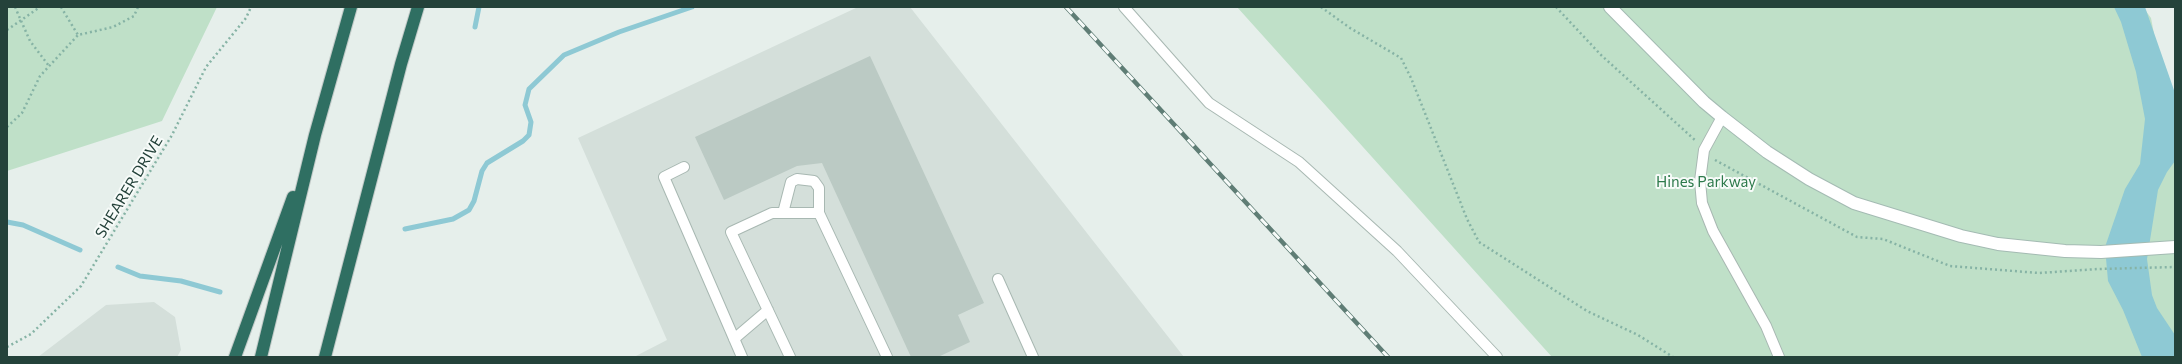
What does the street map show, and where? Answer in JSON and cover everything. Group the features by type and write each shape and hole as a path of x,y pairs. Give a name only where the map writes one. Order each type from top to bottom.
{"highway":[{"path":"261,357 315,135 351,7"},
{"path":"325,357 401,64 418,7"},
{"path":"236,357 315,135"}],"street":[{"path":"1610,7 1704,102 1767,152 1809,180 1854,203 1898,218 1960,236 1998,244 2065,252 2100,252 2175,247"}],"lane":[{"path":"1124,7 1209,104 1299,162 1397,251 1497,357"},
{"path":"1722,116 1704,150 1700,181 1703,207 1713,231 1766,326 1779,357"},
{"path":"684,167 664,177 742,357"},
{"path":"783,213 791,182 796,179 805,178 814,181 819,188 819,213 886,357"},
{"path":"790,357 731,232 772,213 819,213"},
{"path":"998,279 1033,357"},
{"path":"734,339 768,310"}],"path":[{"path":"14,7 30,40 50,66"},
{"path":"7,30 40,7"},
{"path":"60,7 78,36"},
{"path":"7,127 22,113 40,76 78,36 113,27 134,16 138,7"},
{"name":"SHEARER DRIVE","path":"7,347 31,334 81,286 172,135 192,91 206,67 246,18 251,7"},
{"path":"1321,7 1350,28 1401,58 1411,78 1467,219 1479,242 1587,311 1638,335 1672,357"},
{"path":"2098,269 2175,267"}],"shaded area":[{"path":"858,7 910,7 1184,357 634,357 667,340 578,138"},
{"path":"154,302 175,317 181,350 177,357 38,357 106,305"}],"green space":[{"path":"7,7 217,7 162,121 7,171"},
{"name":"Hines Parkway","path":"1237,7 2143,7 2151,18 2175,146 2175,357 1552,357"}],"water":[{"path":"2114,7 2145,7 2175,93 2175,161 2167,172 2158,190 2147,259 2152,295 2157,308 2175,335 2175,357 2142,357 2123,310 2108,281 2105,247 2125,189 2140,164 2145,119 2136,72 2121,22"}],"building":[{"path":"870,56 984,303 958,315 970,342 938,357 911,357 822,163 797,166 724,200 695,137"}],"waterway":[{"path":"475,27 479,7"},
{"path":"405,229 453,219 469,210 474,201 482,171 487,163 523,141 529,135 531,122 525,105 529,89 564,55 619,32 692,7"},
{"path":"7,222 23,225 80,250"},
{"path":"118,267 140,276 181,281 220,292"}],"railway":[{"path":"1066,7 1388,357"}]}
